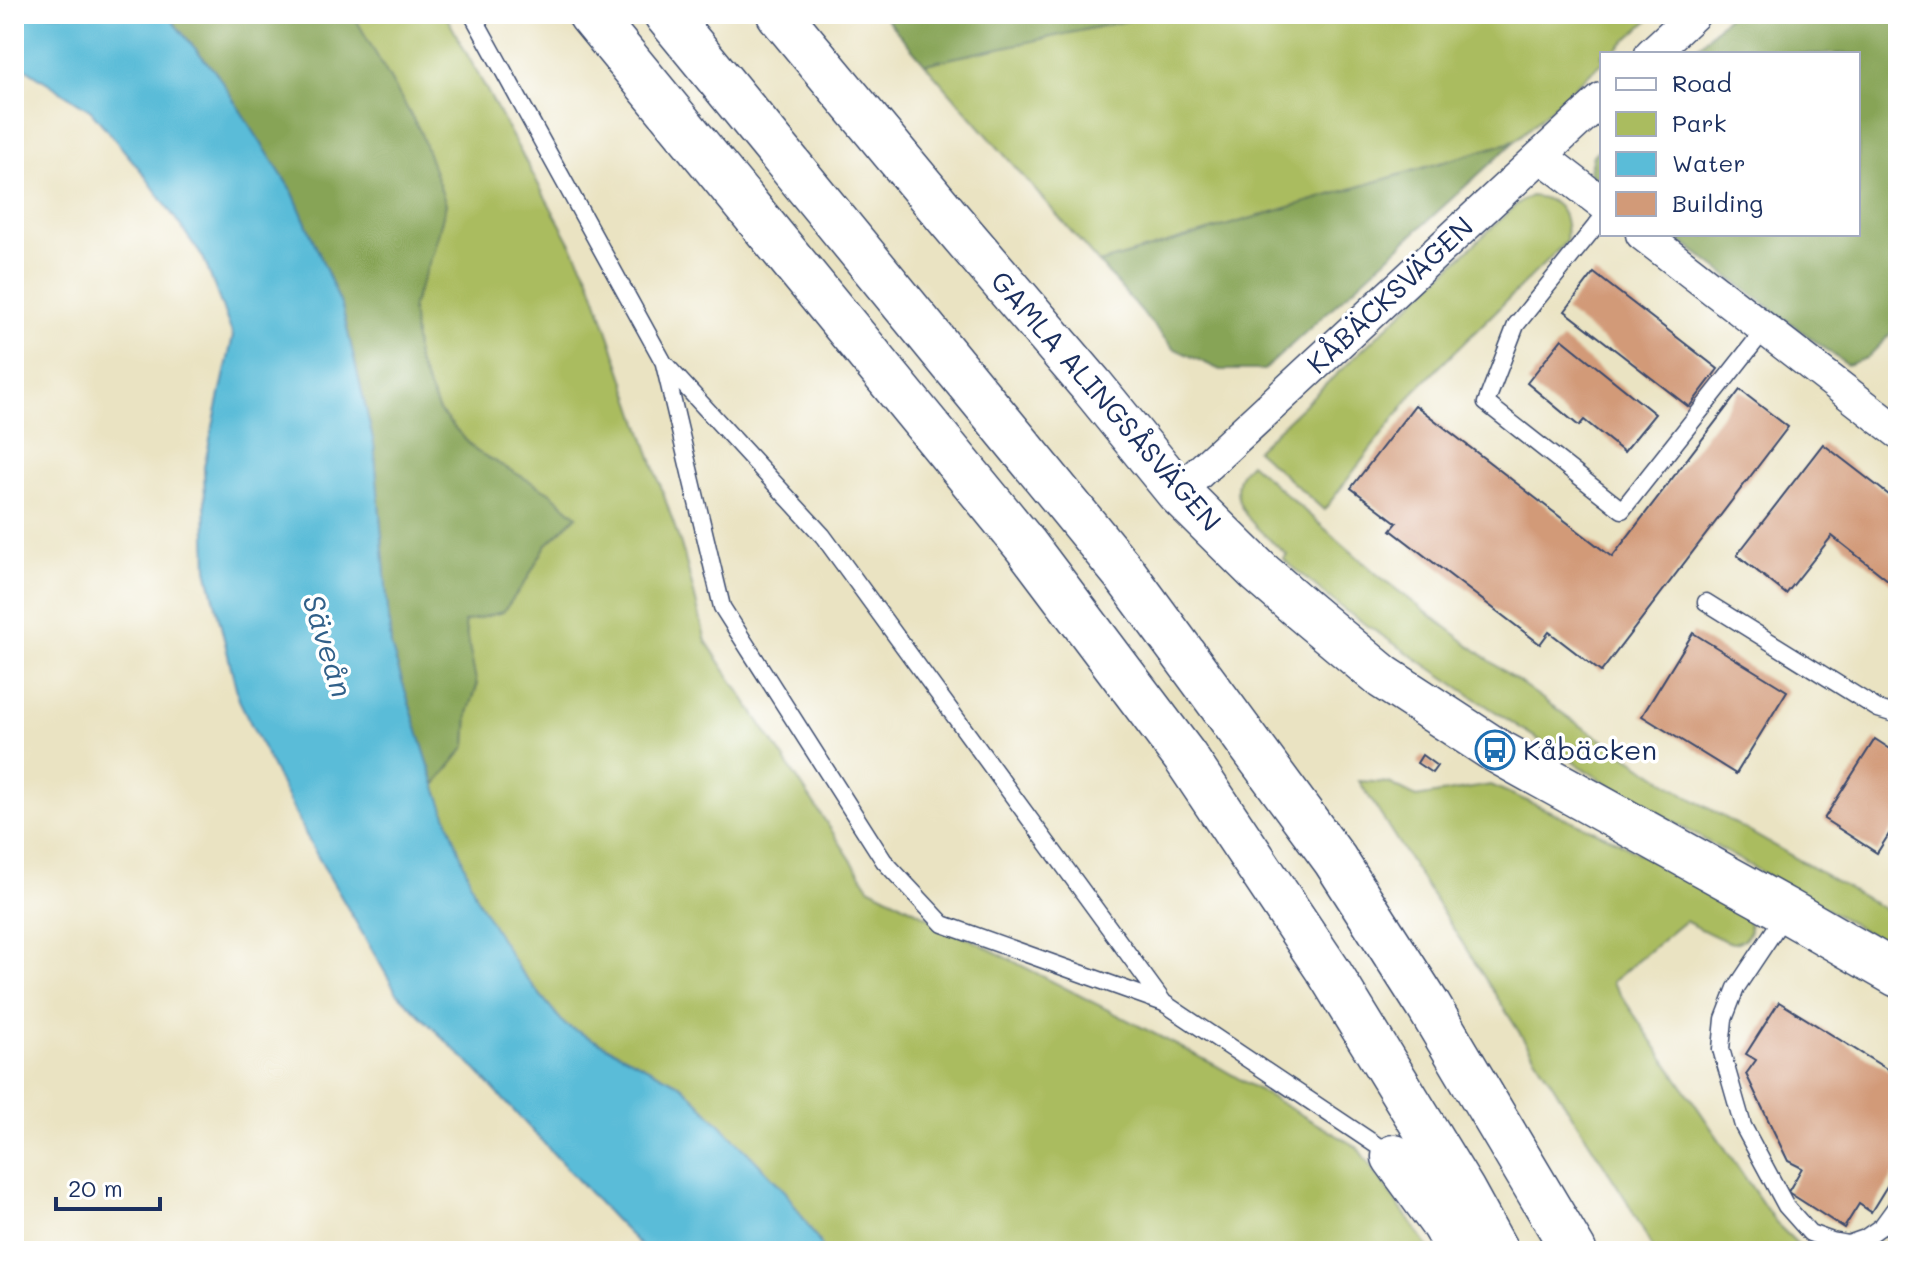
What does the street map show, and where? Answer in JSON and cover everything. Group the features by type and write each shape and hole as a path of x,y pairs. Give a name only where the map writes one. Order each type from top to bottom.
{"main road":[{"path":"590,14 1026,546 1185,757 1329,972 1463,1191 1496,1251"},
{"path":"666,14 1124,573 1326,847 1429,1007 1574,1251"},
{"name":"GAMLA ALINGSÅSVÄGEN","path":"779,14 1178,492 1259,572 1383,677 1495,750 1898,975"},
{"path":"1394,1157 1459,1251"}],"street":[{"path":"1653,52 1694,14"},
{"name":"KÅBÄCKSVÄGEN","path":"1178,492 1600,101"},
{"path":"1541,156 1600,201"},
{"path":"1645,236 1898,432"}],"lane":[{"path":"472,14 664,363 823,536 1164,1003"},
{"path":"1600,220 1516,325 1486,403 1622,510 1765,329"},
{"path":"664,363 722,607 884,861 943,924 1164,1003 1394,1157"},
{"path":"1706,602 1878,709 1898,715"},
{"path":"1787,911 1736,988 1724,1019 1721,1049 1743,1126 1786,1206 1810,1233 1848,1244 1865,1238 1882,1226 1898,1204"}],"green space":[{"path":"166,14 353,14 420,131 446,204 433,253 412,307 417,361 439,411 476,451 549,492 577,516 546,545 526,581 503,612 464,622 477,686 468,713 466,746 435,785 391,646 374,444 342,307 293,193 217,74"},
{"path":"353,14 445,14 589,277 684,554 706,641 869,887 1215,1065 1357,1147 1431,1251 825,1251 785,1191 683,1086 565,1025 518,968 475,897 435,785 466,746 468,713 477,686 464,622 526,581 546,545 577,516 549,492 476,451 439,411 417,361 412,307 433,253 446,204"},
{"path":"882,14 1158,14 925,64"},
{"path":"1158,14 1655,14 1613,52 1600,52 1600,64 1515,141 1099,263 925,64"},
{"path":"1730,14 1898,14 1898,327 1867,358 1847,365 1674,236 1860,236 1860,52 1693,52"},
{"path":"1515,141 1264,370 1220,370 1173,348 1099,263"},
{"path":"1600,148 1600,181 1589,173 1593,155"},
{"path":"1531,196 1549,200 1560,209 1566,223 1566,242 1416,390 1324,510 1256,450 1516,205"},
{"path":"1250,463 1379,576 1572,720 1689,797 1898,917 1898,950 1612,787 1343,609 1283,559 1287,555 1244,512 1237,490 1240,476"},
{"path":"1359,781 1389,783 1416,797 1491,785 1617,841 1733,907 1744,917 1749,925 1749,934 1733,943 1685,921 1612,982 1776,1223 1805,1251 1654,1251 1627,1201"}],"water":[{"name":"Säveån","path":"14,14 166,14 217,74 293,193 342,307 374,444 391,646 435,785 476,897 518,968 565,1025 683,1086 785,1191 825,1251 646,1251 477,1071 397,993 311,845 239,700 207,569 204,467 233,336 204,259 143,173 91,111 14,61"}],"building":[{"path":"1594,273 1718,369 1689,407 1565,311"},
{"path":"1562,339 1655,414 1624,452 1584,420 1579,426 1527,383"},
{"path":"1740,390 1788,427 1601,672 1549,632 1540,644 1391,530 1397,523 1351,488 1415,405 1612,557"},
{"path":"1823,444 1898,502 1898,588 1832,536 1786,594 1737,555"},
{"path":"1693,633 1787,691 1736,774 1642,716"},
{"path":"1875,739 1898,754 1898,820 1877,853 1824,819"},
{"path":"1422,755 1437,766 1432,773 1417,763"},
{"path":"1779,1002 1898,1076 1898,1168 1871,1212 1859,1204 1844,1228 1788,1192 1802,1168 1788,1161 1746,1074 1756,1060 1746,1054"}],"place":[{"name":"Kåbäcken","path":"1495,750"}]}
